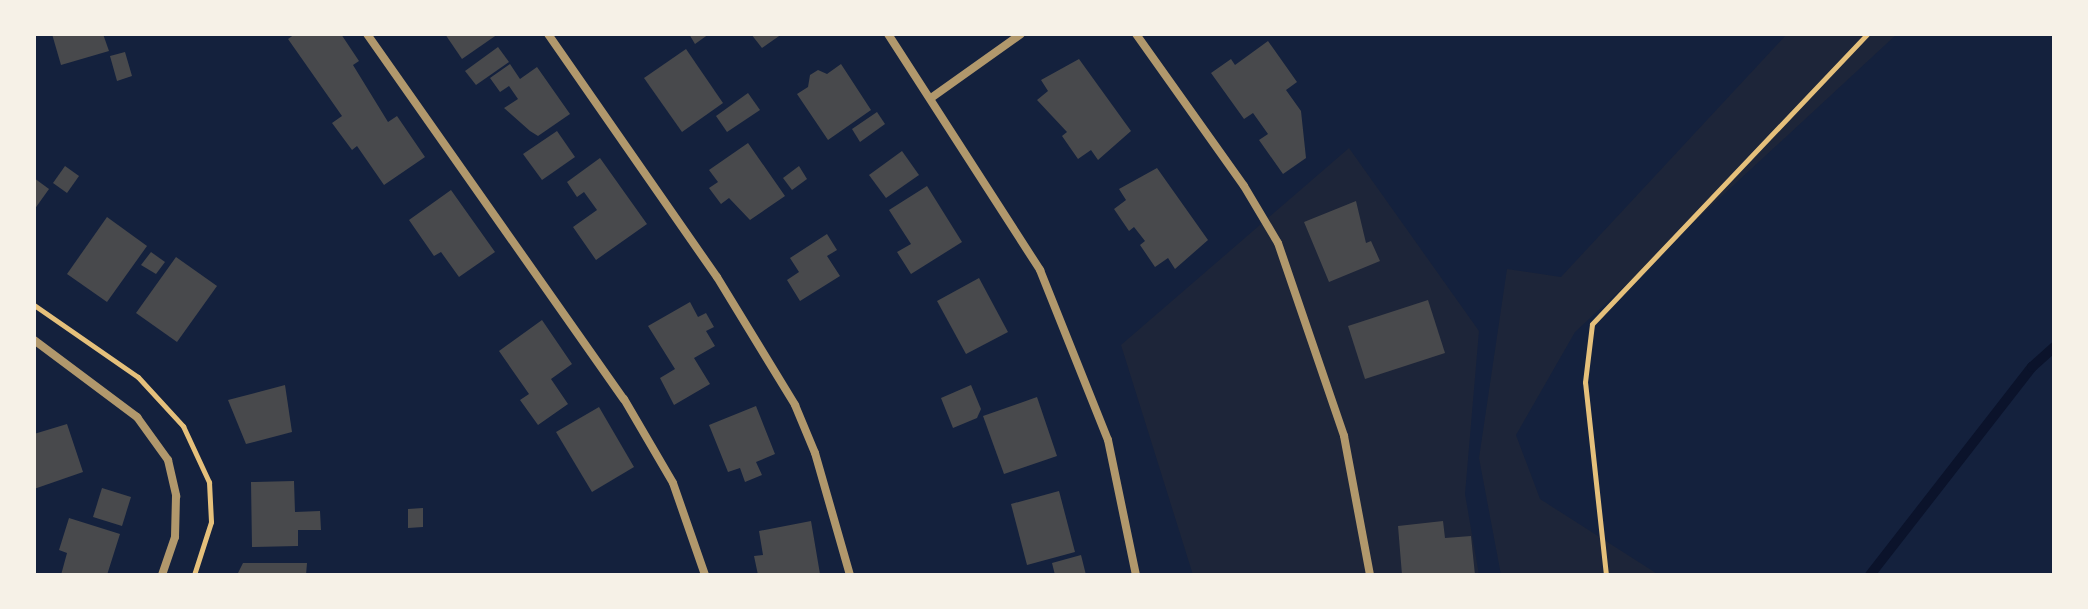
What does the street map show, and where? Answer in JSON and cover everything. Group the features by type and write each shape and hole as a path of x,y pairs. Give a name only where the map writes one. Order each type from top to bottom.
{"street":[{"path":"367,34 624,399 673,483 705,575"},
{"path":"548,34 717,277 789,394 815,453 850,575"},
{"path":"888,34 1040,270 1108,440 1136,575"},
{"path":"931,98 1021,34"},
{"path":"1136,34 1244,186 1278,243 1344,436 1370,575"},
{"path":"34,340 137,417 168,460 176,496 175,537 162,575"}],"path":[{"path":"1606,575 1585,382 1592,324 1867,34"}],"shaded area":[{"path":"1787,34 1897,34 1575,332 1516,435 1540,499 1659,575 1501,575 1479,458 1507,269 1561,277"},
{"path":"1349,148 1479,331 1465,494 1479,575 1193,575 1121,345"}],"building":[{"path":"52,34 103,34 109,51 61,65"},
{"path":"295,34 341,34 359,61 353,65 388,122 397,116 425,157 384,185 357,146 352,150 332,123 342,116 288,39"},
{"path":"445,34 498,34 462,59"},
{"path":"689,34 709,34 695,44"},
{"path":"751,34 782,34 762,48"},
{"path":"1268,41 1297,82 1286,90 1301,111 1306,158 1283,174 1259,140 1268,134 1253,113 1244,119 1211,73 1231,59 1235,65"},
{"path":"498,47 509,62 476,85 465,71"},
{"path":"686,49 723,103 682,132 644,78"},
{"path":"125,52 132,76 117,81 110,56"},
{"path":"1079,59 1131,131 1098,160 1091,150 1078,159 1062,136 1067,132 1037,100 1048,91 1041,80"},
{"path":"510,64 520,79 537,67 570,114 538,136 530,131 504,108 518,99 509,86 500,92 490,78"},
{"path":"841,64 871,110 828,140 797,94 808,87 810,75 818,70 827,74"},
{"path":"748,93 760,110 727,132 716,116"},
{"path":"877,112 885,124 860,142 852,129"},
{"path":"557,131 575,157 542,180 523,154"},
{"path":"748,143 785,196 750,220 729,198 721,204 709,188 718,182 709,170"},
{"path":"902,151 919,175 886,198 869,175"},
{"path":"600,158 647,224 596,260 573,227 597,210 584,192 577,197 567,182"},
{"path":"65,166 79,176 67,193 53,183"},
{"path":"799,166 807,179 792,190 783,178"},
{"path":"1157,168 1208,240 1175,269 1168,258 1155,267 1140,245 1145,241 1134,227 1129,231 1114,209 1126,200 1119,189"},
{"path":"34,178 49,189 34,210"},
{"path":"927,186 962,242 911,274 897,252 911,244 889,210"},
{"path":"451,190 495,252 459,277 441,252 434,256 409,220"},
{"path":"1356,201 1366,243 1371,241 1380,261 1329,282 1304,222"},
{"path":"107,217 147,246 107,302 67,274"},
{"path":"827,234 837,250 827,256 840,276 800,301 787,280 799,272 790,258"},
{"path":"151,252 165,262 156,274 141,265"},
{"path":"176,257 217,286 177,342 136,313"},
{"path":"979,278 1008,332 966,354 937,301"},
{"path":"1428,300 1445,353 1365,379 1348,326"},
{"path":"690,302 698,317 706,313 714,327 706,331 715,346 694,358 710,384 674,405 660,378 675,369 648,326"},
{"path":"542,320 572,364 551,379 568,404 538,425 520,400 529,394 499,351"},
{"path":"285,385 292,432 246,444 228,400"},
{"path":"971,385 981,409 977,418 953,428 941,398"},
{"path":"1037,397 1057,456 1004,474 983,416"},
{"path":"756,406 775,454 756,462 762,475 745,482 740,468 728,472 709,425"},
{"path":"599,407 634,467 592,492 556,432"},
{"path":"67,424 83,472 34,489 34,434"},
{"path":"294,481 295,512 320,511 321,530 298,530 298,546 252,547 251,482"},
{"path":"102,488 131,497 122,526 93,517"},
{"path":"1059,491 1075,552 1027,565 1011,504"},
{"path":"423,508 423,527 408,528 408,509"},
{"path":"69,518 120,534 107,575 61,575 67,553 59,550"},
{"path":"811,521 820,574 758,575 754,556 763,555 759,531"},
{"path":"1443,521 1445,538 1471,536 1475,575 1402,575 1398,526"},
{"path":"1081,555 1086,575 1055,575 1052,563"},
{"path":"243,563 307,563 306,575 237,575"}],"waterway":[{"path":"1870,575 2032,367 2054,347"}]}
